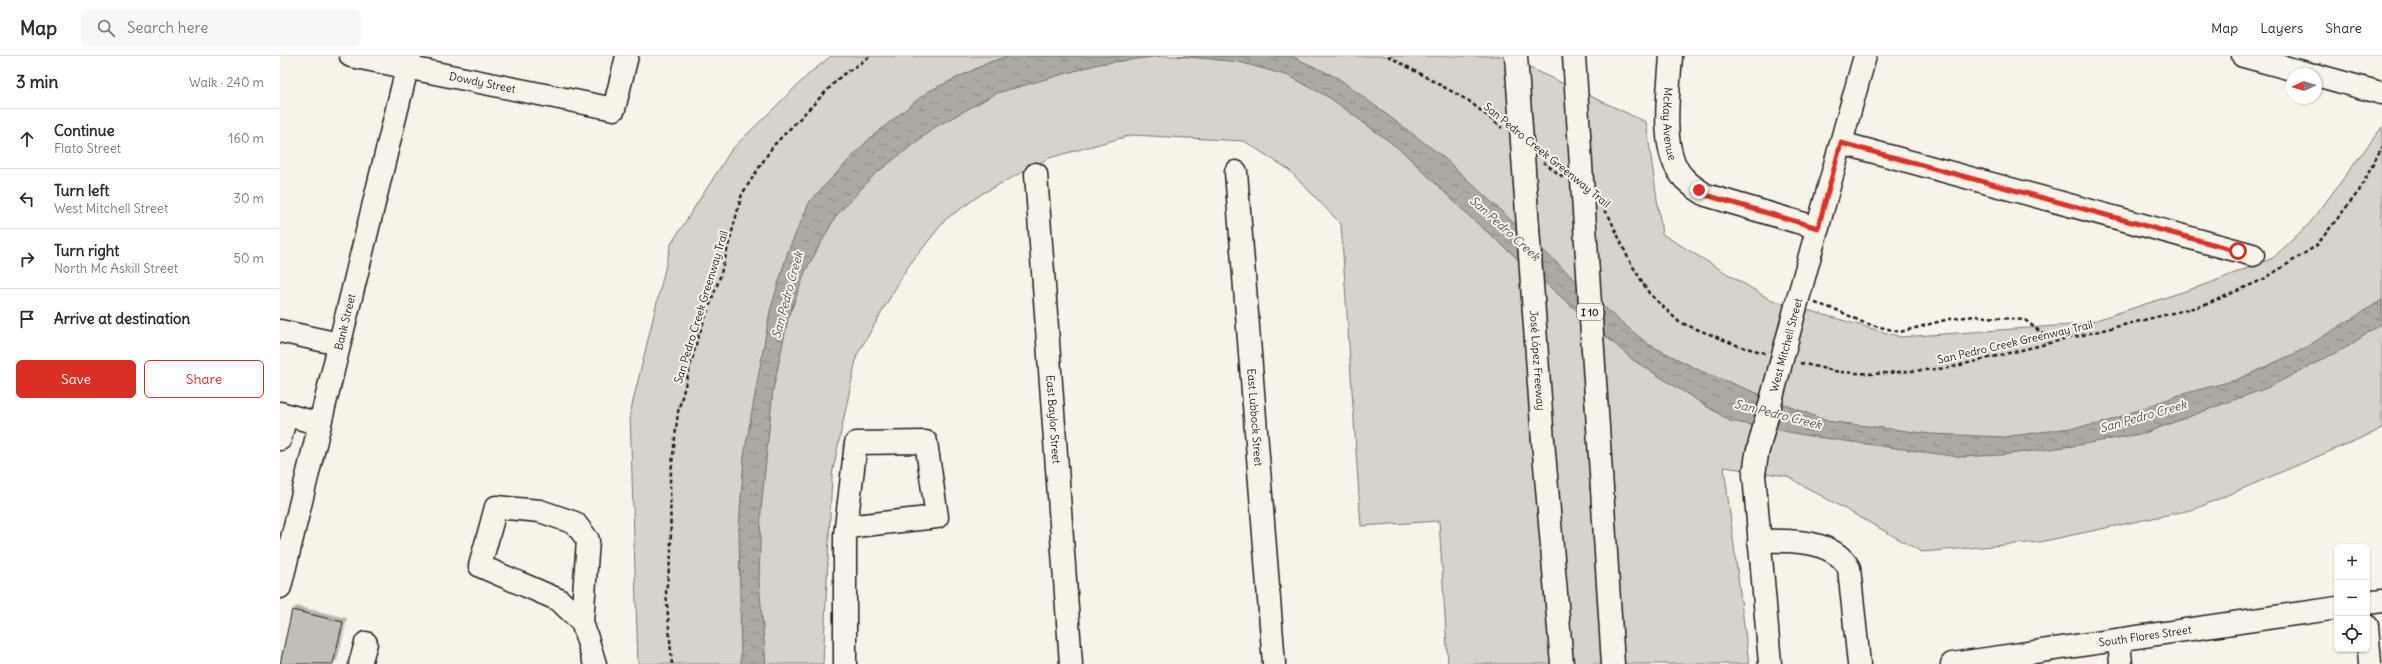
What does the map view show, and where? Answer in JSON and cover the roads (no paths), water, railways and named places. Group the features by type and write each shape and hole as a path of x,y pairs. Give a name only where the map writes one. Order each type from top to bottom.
{"main road":[{"name":"Dowdy Street","path":"351,56 408,62 614,109 627,56"},
{"name":"José López Freeway","path":"1516,56 1543,441 1562,664"},
{"name":"I 10","path":"1574,56 1613,664"},
{"path":"1579,126 1583,56"},
{"name":"McKay Avenue","path":"1670,56 1667,121 1669,140 1681,175 1691,186 1706,195 1818,228"},
{"name":"West Mitchell Street","path":"1770,664 1754,474 1757,454 1806,304 1818,228 1865,56"},
{"path":"2242,56 2287,68"},
{"name":"Bank Street","path":"280,587 408,62"},
{"path":"2322,78 2381,93"},
{"path":"1841,143 2253,255"},
{"name":"East Lubbock Street","path":"1236,172 1274,664"},
{"name":"East Baylor Street","path":"1036,174 1071,664"},
{"path":"280,331 339,344"},
{"path":"280,439 283,414 320,424"},
{"path":"845,664 844,634 846,527 856,443 926,442 937,517 846,527"},
{"path":"582,622 559,600 480,566 496,507 540,511 575,523 588,540 582,622 595,664"},
{"path":"1759,541 1780,540 1827,548 1845,561 1849,568 1859,664"},
{"path":"2370,603 2382,601"},
{"name":"South Flores Street","path":"1952,664 2334,608"},
{"path":"2119,640 2121,664"},
{"path":"360,664 366,643"},
{"path":"2369,652 2370,664"}],"water":[{"name":"San Pedro Creek","path":"1010,56 1160,56 1099,64 997,93 937,126 875,174 836,216 806,270 788,319 773,390 761,510 759,582 766,664 741,664 739,527 744,456 770,311 788,251 810,201 869,139 927,92 992,61"},
{"name":"San Pedro Creek","path":"1178,56 1291,56 1338,78 1442,156 1615,317 1648,344 1701,371 1827,421 1931,434 2004,437 2100,424 2179,395 2236,380 2298,352 2382,300 2382,323 2349,346 2269,387 2145,433 2073,446 2001,455 1959,457 1810,436 1730,421 1633,360 1469,216 1402,151 1330,98 1289,76 1239,62"}]}
